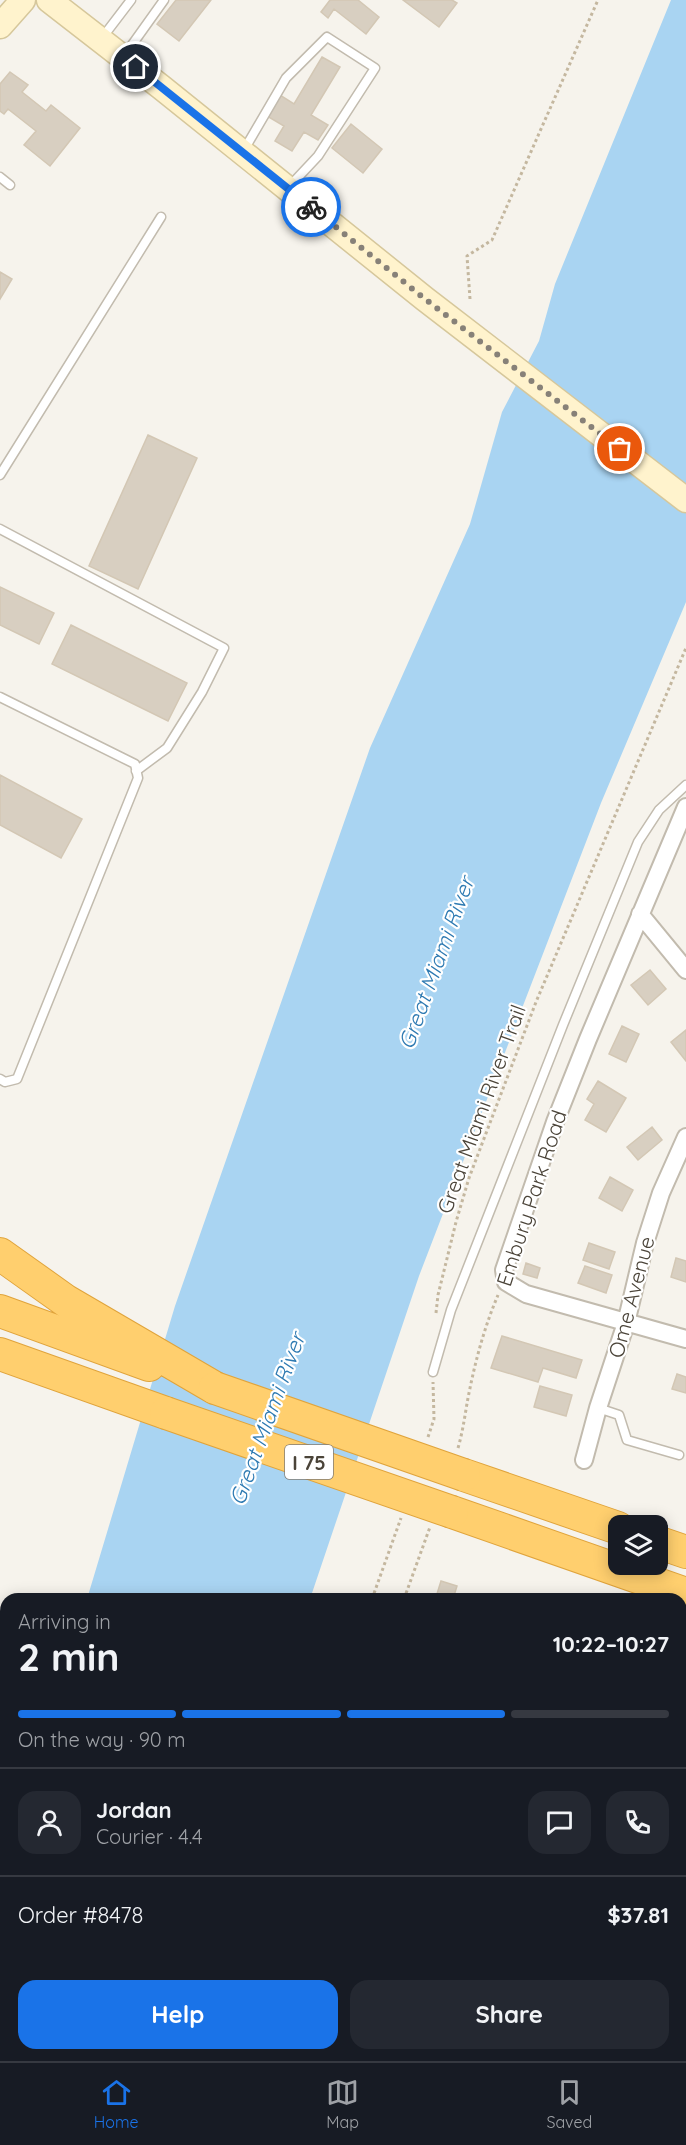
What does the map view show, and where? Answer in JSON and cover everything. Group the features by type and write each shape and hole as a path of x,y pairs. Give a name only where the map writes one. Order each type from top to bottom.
{"highway":[{"path":"0,1254 66,1300 215,1388"},
{"name":"I 75","path":"0,1311 215,1388 459,1466 608,1524"},
{"name":"I 75","path":"0,1354 51,1382 166,1413 442,1518 683,1593"},
{"path":"0,1377 51,1382"},
{"path":"668,1546 686,1552"}],"main road":[{"path":"0,26 23,0"},
{"path":"49,0 462,328 686,500"}],"street":[{"name":"Embury Park Road","path":"505,1279 504,1270 555,1122 686,807"},
{"path":"640,914 686,970"},
{"name":"Ome Avenue","path":"584,1460 598,1408 626,1323 645,1243 661,1193 686,1137"},
{"path":"505,1279 514,1288 526,1294 686,1339"}],"lane":[{"path":"101,40 131,0"},
{"path":"123,57 164,0"},
{"path":"242,152 286,78 327,37 375,68 318,156 288,189"},
{"path":"0,177 10,185"},
{"path":"0,475 161,217"},
{"path":"0,529 224,648 202,692 167,748 136,771"},
{"path":"0,698 135,764 138,778 17,1079 5,1082 0,1079"},
{"path":"433,1372 451,1311 562,1025 638,842 659,810 686,785"},
{"path":"598,1408 619,1415 627,1440 679,1455"}],"path":[{"path":"470,299 466,256 492,240 598,0"},
{"name":"Great Miami River Trail","path":"435,1321 445,1264 469,1178 536,1002 686,648"},
{"name":"Embury Park Road","path":"459,1466 468,1400 478,1354 486,1326 505,1279"},
{"path":"427,1441 434,1419 433,1372"},
{"path":"374,1593 405,1508"},
{"path":"407,1593 442,1518"}],"water":[{"name":"Great Miami River","path":"671,0 686,0 686,602 601,803 419,1276 312,1593 89,1593 175,1306 370,748 470,524 502,412 539,341 555,284"}],"building":[{"path":"176,0 211,0 179,41 157,24"},
{"path":"330,0 358,0 379,17 366,34 334,9 328,18 321,12"},
{"path":"403,0 452,0 457,3 439,27"},
{"path":"322,57 340,67 311,115 328,125 318,140 304,132 292,151 275,141 284,126 267,116 280,95 294,104"},
{"path":"10,72 28,85 22,92 46,111 51,105 80,128 50,166 24,145 36,131 8,109 4,114 0,111 0,84"},
{"path":"351,124 382,149 363,173 332,148"},
{"path":"0,272 12,279 0,299"},
{"path":"148,435 197,458 138,589 89,566"},
{"path":"0,587 54,613 39,644 0,625"},
{"path":"71,625 187,683 168,721 52,664"},
{"path":"0,775 82,819 61,858 0,825"},
{"path":"650,970 666,989 648,1005 631,985"},
{"path":"622,1026 639,1034 626,1062 609,1054"},
{"path":"686,1030 686,1061 671,1042"},
{"path":"598,1081 626,1098 606,1132 585,1120 594,1104 587,1099"},
{"path":"652,1127 662,1140 638,1160 627,1147"},
{"path":"610,1177 633,1190 622,1211 599,1198"},
{"path":"589,1243 615,1252 609,1269 583,1260"},
{"path":"676,1258 686,1261 686,1282 671,1277"},
{"path":"526,1263 540,1268 537,1278 523,1274"},
{"path":"585,1266 612,1275 606,1293 578,1283"},
{"path":"502,1336 582,1360 576,1378 543,1368 538,1382 491,1368"},
{"path":"677,1374 686,1377 686,1393 672,1389"},
{"path":"540,1386 572,1395 566,1416 534,1407"},
{"path":"441,1581 457,1586 455,1593 437,1593"}],"way so far":[{"path":"311,207 425,299 620,449"}],"route":[{"path":"136,67 311,207"}]}
